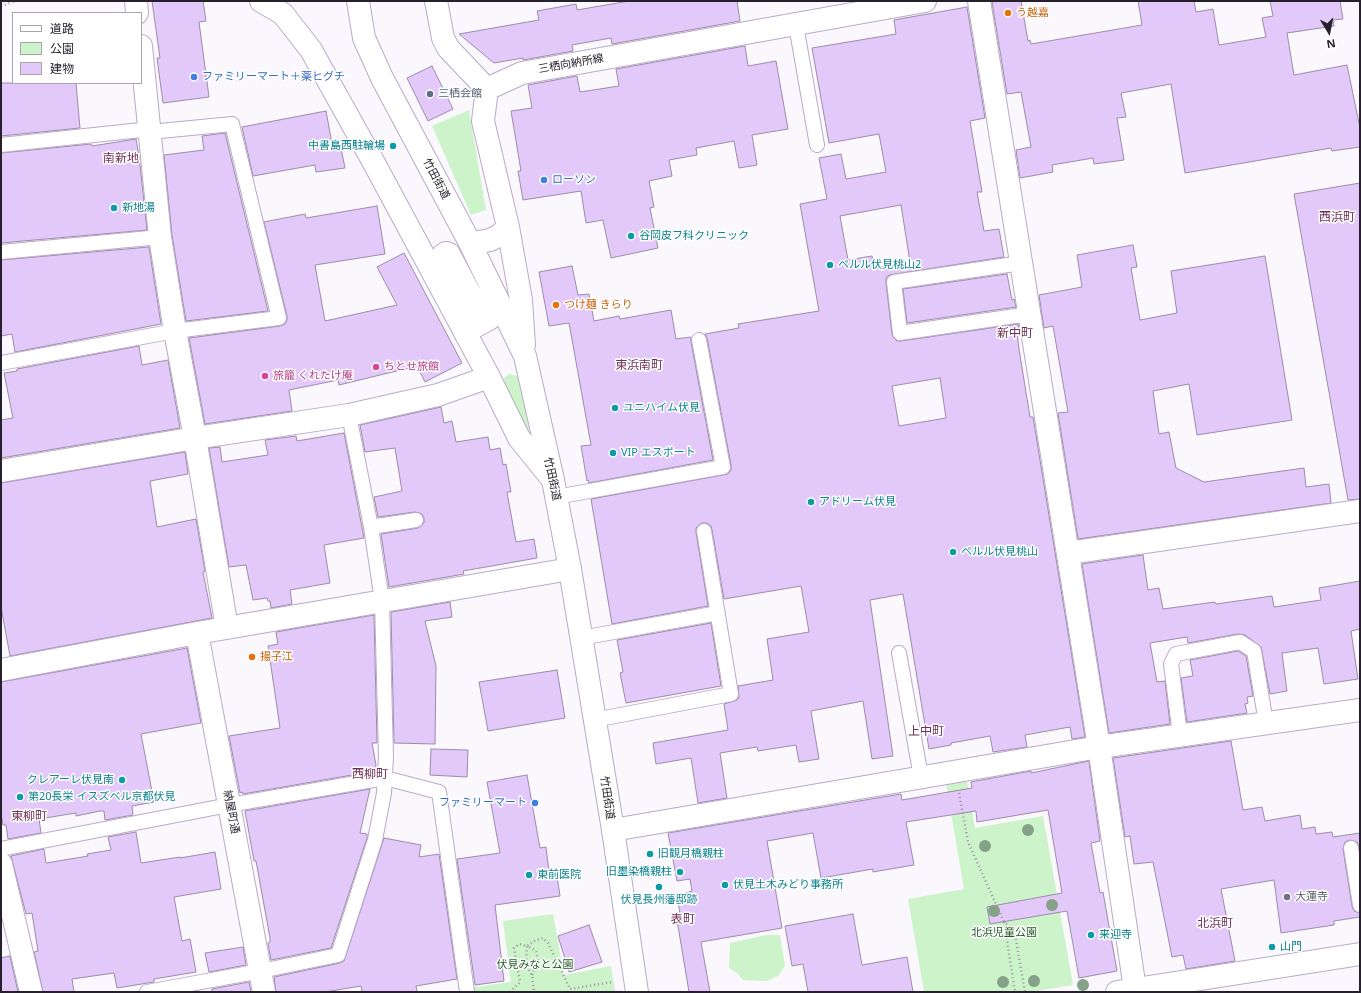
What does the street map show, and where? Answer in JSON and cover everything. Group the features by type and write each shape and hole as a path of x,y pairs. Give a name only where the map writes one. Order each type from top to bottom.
{"street":[{"path":"136,1 137,12"},
{"path":"261,1 283,14 311,50 374,163 489,377 519,438 554,489"},
{"name":"竹田街道","path":"358,1 364,38 382,78 469,241 525,356 570,569 613,830 636,985"},
{"path":"436,1 443,38 448,48 487,89 483,121 508,227 521,300 525,356"},
{"name":"三栖向納所線","path":"487,89 522,73 925,1"},
{"path":"979,1 1099,747 1126,991 1360,954"},
{"path":"142,55 160,237 227,628"},
{"path":"469,241 480,242 490,240 500,235 508,227"},
{"path":"1,471 195,438 348,415 438,395 489,377"},
{"path":"1068,553 1360,511"},
{"path":"1,670 197,633 570,569"},
{"name":"納屋町通","path":"197,633 263,982"},
{"path":"613,830 1099,747 1360,710"},
{"path":"1,864 31,992"}],"lane":[{"path":"796,25 817,145"},
{"path":"1,145 232,124 279,318 175,331 1,363"},
{"path":"1,252 160,237"},
{"path":"1021,263 894,282 900,333 1029,314"},
{"path":"554,489 723,467 699,340"},
{"path":"147,992 263,982 338,955 375,840 381,809 386,756 382,601 371,527 348,415"},
{"path":"371,527 416,520"},
{"path":"594,720 731,694 704,531"},
{"path":"581,638 718,613"},
{"path":"1180,735 1170,664 1176,654 1240,642 1254,651 1266,723"},
{"path":"899,653 921,777"},
{"path":"1,849 229,805 385,778 439,792 466,992"},
{"path":"1350,848 1360,905"}],"path":[{"path":"1,6 15,1"},
{"path":"956,771 968,842 1004,922 1015,992"},
{"path":"1004,922 1014,929 1025,992"},
{"path":"526,946 543,938 548,943 569,991 636,985"},
{"path":"510,992 520,982 514,948 520,944 536,951 538,959 532,976"},
{"path":"526,946 526,960 532,976 534,992"}],"green space":[{"path":"469,110 486,210 471,215 432,126"},
{"path":"509,374 517,376 521,383 530,436 505,385 504,378"},
{"name":"北浜児童公園","path":"967,781 975,828 1043,816 1073,985 1031,992 924,992 908,899 964,889 946,784"},
{"name":"伏見みなと公園","path":"553,914 564,975 611,966 615,991 469,992 468,988 511,982 503,921"},
{"path":"766,935 780,935 785,966 778,976 767,981 743,980 737,973 729,968 730,943"}],"building":[{"path":"152,1 203,1 206,21 199,22 209,97 163,103 157,58 160,58"},
{"path":"629,1 737,1 740,21 612,44 611,38 572,45 573,51 523,60 523,58 494,63 459,34 539,20 537,11 576,4 577,10"},
{"path":"1021,1 1028,41 1030,40 1031,44 1142,25 1138,1 1194,1 1196,12 1213,9 1219,45 1266,37 1262,18 1273,16 1270,1 1340,1 1343,19 1333,20 1334,26 1287,33 1294,75 1347,65 1360,128 1360,147 1332,151 1331,148 1185,173 1171,84 1121,93 1126,117 1117,118 1124,160 1094,164 1093,158 1052,165 1053,172 1020,178 1016,150 1031,147 1021,92 1007,94 992,2"},
{"path":"967,7 985,118 970,121 982,192 977,192 984,231 999,229 1004,257 889,275 886,278 886,283 892,334 897,341 901,341 1018,324 1020,333 1017,333 1019,349 1030,417 1033,417 1085,737 1072,739 1070,727 1025,735 1027,747 993,752 990,736 951,743 951,745 929,749 903,594 870,600 893,756 872,759 863,701 811,711 819,759 799,762 796,745 758,751 757,747 720,753 727,798 698,803 691,758 656,764 653,743 728,730 724,704 737,700 739,697 738,686 773,680 767,639 809,632 801,586 724,599 711,526 707,523 702,523 696,528 696,532 708,606 612,624 591,499 728,474 731,470 707,338 705,334 739,328 738,324 819,311 800,204 827,199 819,158 841,154 846,179 886,172 879,134 829,143 812,48 896,34 894,20","holes":["901,205 910,262 874,268 872,256 848,260 840,216","940,378 946,418 899,426 892,386"]},
{"path":"745,46 748,66 776,61 788,129 752,135 757,165 739,168 734,141 696,148 697,155 669,160 672,176 649,181 654,207 650,208 658,248 611,258 603,220 586,223 581,191 523,200 518,171 521,171 511,111 532,108 528,85 577,76 580,92 619,86 616,69"},
{"name":"三栖会館","path":"432,66 453,109 428,121 407,78"},
{"path":"1,83 76,84 80,128 1,136"},
{"path":"326,111 333,149 341,148 345,168 316,172 315,165 253,176 242,127"},
{"path":"225,133 268,311 186,321 172,235 164,155 204,150 202,136"},
{"path":"136,139 147,230 1,243 1,153 91,144 92,146"},
{"path":"1360,183 1360,499 1348,500 1294,194"},
{"path":"377,206 385,254 315,265 325,321 397,305 377,267 404,253 462,363 425,382 417,366 339,385 338,380 289,390 292,411 205,424 189,338 280,326 285,324 287,320 264,222 305,214 306,218"},
{"path":"1133,245 1137,267 1131,268 1140,320 1177,313 1171,271 1265,256 1292,420 1197,435 1189,384 1153,391 1159,434 1169,432 1176,468 1204,482 1304,468 1306,487 1329,484 1331,503 1078,539 1058,413 1068,412 1053,326 1044,328 1039,295 1082,287 1077,255"},
{"path":"149,247 161,324 15,352 12,334 1,336 1,260"},
{"path":"572,266 578,295 589,294 594,321 619,316 620,319 671,310 676,339 691,337 713,460 589,483 588,480 587,481 581,446 591,445 569,323 549,326 539,272"},
{"path":"1007,274 1012,300 1014,299 1016,307 907,323 903,289"},
{"path":"139,346 142,365 168,360 180,428 1,458 1,420 13,418 4,373 17,371 17,369"},
{"path":"441,407 444,423 452,421 456,442 488,437 490,450 500,448 503,465 506,464 511,492 507,492 516,542 534,539 537,558 463,571 464,574 389,587 381,534 418,528 424,523 424,518 422,514 415,512 378,517 374,497 402,491 395,448 365,452 360,425"},
{"path":"344,433 364,538 324,545 330,583 290,590 292,604 271,608 270,601 268,601 267,598 253,600 246,565 229,567 209,448 220,447 222,462 268,455 265,440 296,436 297,441"},
{"path":"185,452 188,474 150,481 157,527 196,519 205,571 203,572 212,618 10,656 1,607 1,483"},
{"path":"1143,555 1148,590 1159,588 1163,609 1215,602 1216,604 1272,596 1274,607 1321,600 1319,588 1360,581 1360,629 1351,631 1358,679 1324,684 1318,648 1282,653 1287,691 1270,694 1261,647 1245,635 1238,634 1188,643 1187,637 1150,643 1157,682 1165,681 1170,724 1109,733 1082,564"},
{"path":"450,602 452,617 425,621 436,666 435,744 394,743 391,612"},
{"path":"374,615 377,743 372,743 376,765 375,771 243,794 242,792 240,793 229,736 280,728 268,646 278,644 276,632"},
{"path":"711,623 721,686 626,703 620,673 623,672 617,640"},
{"path":"187,648 201,723 141,734 154,802 132,806 133,815 105,820 104,811 76,816 76,813 39,819 41,833 8,839 6,825 3,825 1,814 1,682"},
{"path":"1238,651 1246,656 1253,696 1247,697 1248,703 1245,704 1247,713 1187,722 1181,678 1193,676 1190,660"},
{"path":"557,670 565,718 488,731 479,682"},
{"path":"1231,741 1243,810 1262,807 1265,821 1300,815 1302,829 1315,827 1316,834 1332,832 1333,837 1360,833 1360,850 1357,842 1350,840 1345,842 1343,849 1352,906 1354,911 1360,913 1360,917 1334,921 1334,925 1281,933 1274,880 1221,889 1235,961 1186,969 1183,955 1172,957 1153,862 1134,864 1130,836 1125,837 1113,758"},
{"path":"431,749 468,750 467,777 430,775"},
{"path":"1089,761 1100,841 1091,843 1100,893 1103,892 1117,971 1079,978 1067,911 990,924 987,907 1062,893 1048,810 977,822 976,811 906,822 914,865 873,872 873,869 821,878 813,833 767,841 782,928 701,942 710,992 689,992 677,920 681,920 677,896 692,891 690,879 677,881 668,833 901,794 902,800 972,788 971,782 1031,771 1031,773"},
{"path":"527,775 540,848 546,847 549,871 556,870 560,896 495,905 504,981 475,985 457,859 500,853 487,782"},
{"path":"370,789 360,833 367,834 367,838 331,948 271,960 268,943 270,942 270,938 245,811"},
{"path":"136,832 141,863 215,852 221,889 174,897 182,941 190,939 196,972 154,979 154,982 117,988 114,973 72,979 74,992 43,992 34,952 38,951 32,913 26,914 11,856 44,849 46,863 88,856 87,854 111,850 108,837"},
{"path":"384,838 421,845 419,857 439,854 457,979 416,986 417,992 362,992 361,986 325,992 276,992 274,977 344,961"},
{"path":"853,914 862,965 907,957 913,992 808,992 803,964 792,966 785,926"},
{"path":"589,925 602,962 569,972 558,936"},
{"path":"243,947 246,965 209,972 205,953"},
{"path":"10,956 18,992 1,992 1,958"},
{"path":"249,982 251,992 212,992 212,989"}],"place":[{"name":"う越嘉","path":"1008,13"},
{"name":"ファミリーマート＋薬ヒグチ","path":"194,77"},
{"name":"三栖会館","path":"430,94"},
{"name":"中書島西駐輪場","path":"393,146"},
{"name":"ローソン","path":"544,180"},
{"name":"新地湯","path":"114,208"},
{"name":"谷岡皮フ科クリニック","path":"631,236"},
{"name":"ペルル伏見桃山2","path":"830,265"},
{"name":"つけ麺 きらり","path":"556,305"},
{"name":"ちとせ旅館","path":"376,367"},
{"name":"旅籠 くれたけ庵","path":"265,376"},
{"name":"ユニハイム伏見","path":"615,408"},
{"name":"VIP エスポート","path":"613,453"},
{"name":"アドリーム伏見","path":"811,502"},
{"name":"ペルル伏見桃山","path":"953,552"},
{"name":"揚子江","path":"252,657"},
{"name":"クレアーレ伏見南","path":"122,780"},
{"name":"第20長栄 イスズベル京都伏見","path":"20,797"},
{"name":"ファミリーマート","path":"535,803"},
{"name":"旧観月橋親柱","path":"650,854"},
{"name":"旧墨染橋親柱","path":"680,872"},
{"name":"東前医院","path":"529,875"},
{"name":"伏見土木みどり事務所","path":"725,885"},
{"name":"伏見長州藩邸跡","path":"659,887"},
{"name":"大蓮寺","path":"1287,897"},
{"name":"来迎寺","path":"1091,935"},
{"name":"山門","path":"1272,947"}],"district":[{"name":"南新地","path":"121,159"},
{"name":"西浜町","path":"1337,218"},
{"name":"新中町","path":"1015,334"},
{"name":"東浜南町","path":"639,366"},
{"name":"上中町","path":"926,732"},
{"name":"西柳町","path":"370,775"},
{"name":"東柳町","path":"29,817"},
{"name":"表町","path":"683,920"},
{"name":"北浜町","path":"1215,924"}]}
